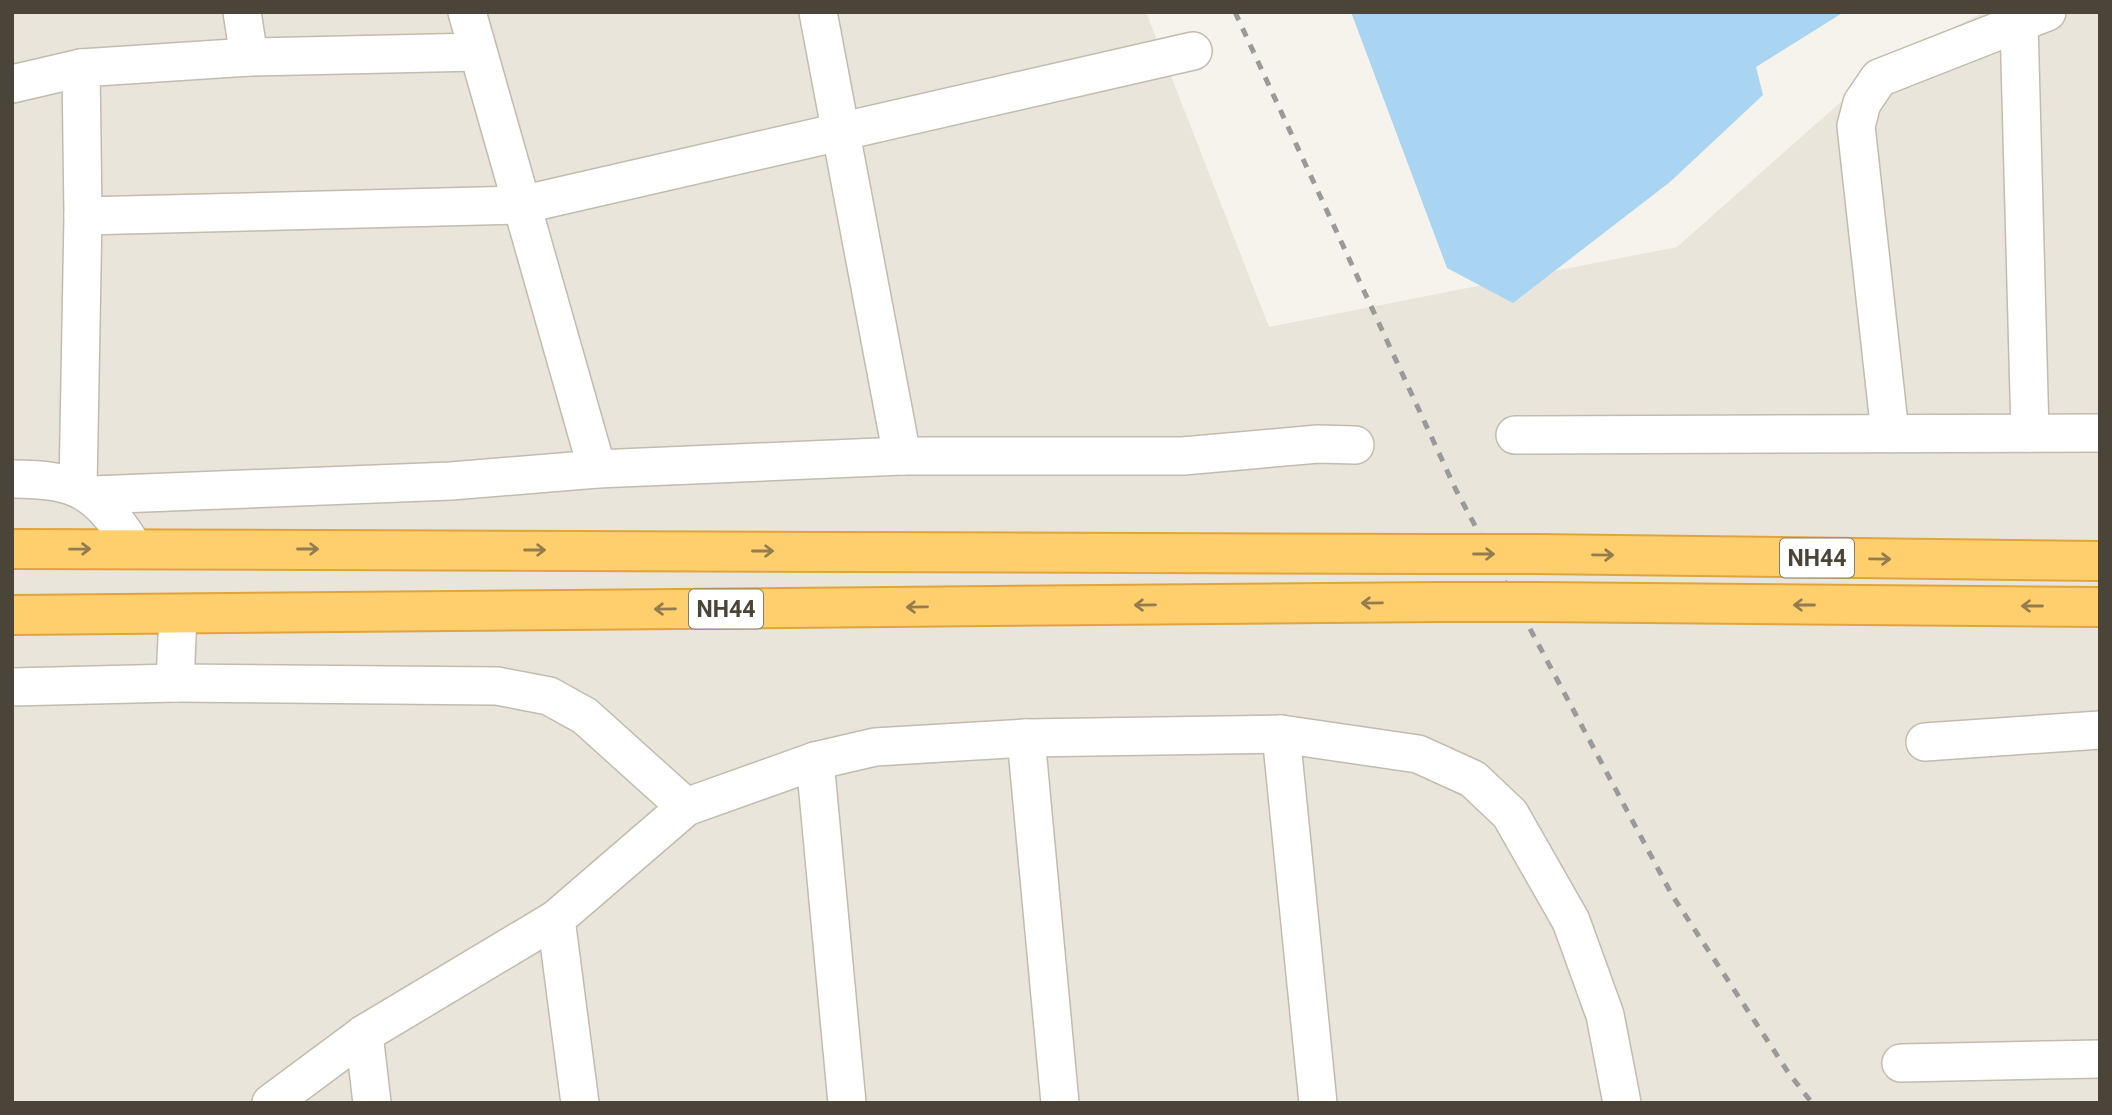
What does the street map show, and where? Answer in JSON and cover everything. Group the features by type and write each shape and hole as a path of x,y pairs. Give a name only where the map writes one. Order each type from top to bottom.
{"highway":[{"name":"NH44","path":"12,550 134,548 1535,554 2100,561"},
{"name":"NH44","path":"12,615 1441,603 2100,607"}],"street":[{"path":"242,12 249,57"},
{"path":"467,12 597,469"},
{"path":"818,12 902,456"},
{"path":"1890,433 1856,125 1862,103 1879,78 2033,18 2030,433"},
{"path":"83,216 522,205 841,134 1193,51"},
{"path":"12,85 80,68 249,57 478,52"},
{"path":"80,68 85,492 117,522 134,548"},
{"path":"1515,435 2100,433"},
{"path":"12,479 42,479 85,492 451,481 597,469 902,456 1183,456 1318,443 1355,445"},
{"path":"175,683 178,614"},
{"path":"12,687 175,683 497,686 549,696 584,716 686,807"},
{"path":"1925,742 2100,730"},
{"path":"1281,734 1318,1103"},
{"path":"271,1103 364,1034 556,919 686,807 815,761 875,747 1026,738 1281,734 1418,754 1473,779 1510,814 1571,921 1605,1015 1622,1103"},
{"path":"1026,738 1060,1103"},
{"path":"815,761 846,1103"},
{"path":"556,919 580,1103"},
{"path":"364,1034 372,1103"},
{"path":"1901,1063 2100,1059"}],"shaded area":[{"path":"12,12 1146,12 1269,327 1677,247 1886,62 1984,12 2100,12 2100,1103 12,1103"}],"water":[{"path":"1351,12 1844,12 1756,67 1763,95 1670,182 1513,303 1447,268"}],"railway":[{"path":"1235,12 1456,490 1672,895 1788,1072 1812,1103"}]}
